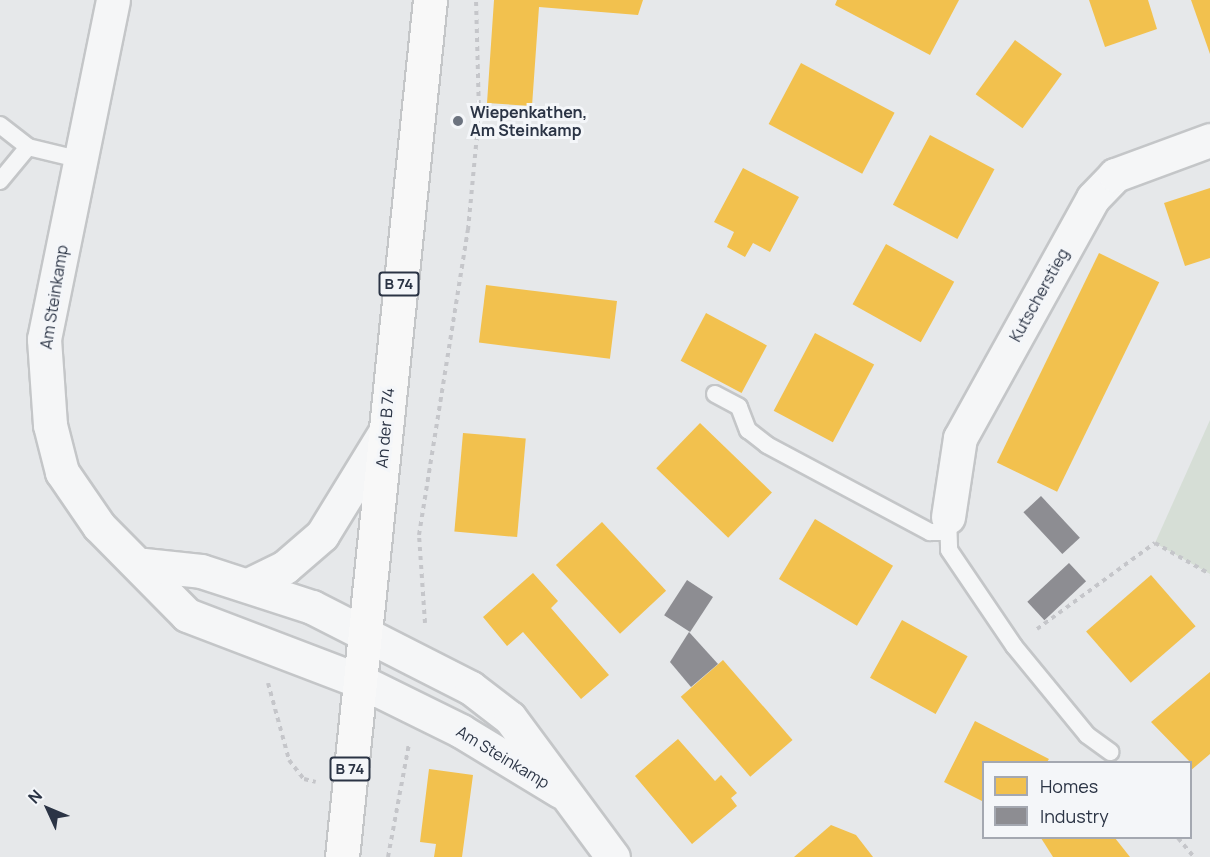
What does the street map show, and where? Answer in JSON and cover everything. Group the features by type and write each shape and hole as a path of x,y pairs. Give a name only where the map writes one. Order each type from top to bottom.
{"main road":[{"name":"An der B 74","path":"342,857 430,0"}],"street":[{"name":"Am Steinkamp","path":"113,0 78,159 44,339 50,425 62,472 80,502 144,565 187,615 360,681 414,707 560,791"},
{"name":"Kutscherstieg","path":"948,517 960,438 1093,198 1115,175 1210,140"},
{"path":"248,585 285,567 322,536 384,434"},
{"name":"Am Steinkamp","path":"144,565 201,571 248,585 364,633 471,688 510,718 560,791"},
{"path":"560,791 613,857"}],"lane":[{"path":"0,124 28,147 78,159"},
{"path":"0,181 28,147"},
{"path":"715,394 739,407 748,430 767,445 930,532 940,532 948,517"},
{"path":"948,517 949,549 1014,646 1087,735 1110,752"}],"path":[{"path":"420,661 427,608 418,535 468,230 479,114 477,0"},
{"path":"1014,646 1155,543 1210,574"},
{"path":"262,673 298,772 348,790 396,799"},
{"path":"388,857 396,799 405,783 414,707"},
{"path":"1180,839 1194,857"}],"shaded area":[{"path":"1210,420 1210,574 1155,543"}],"building: Homes":[{"path":"494,0 643,0 638,15 539,7 532,106 487,103"},
{"path":"837,0 959,0 930,55 835,5"},
{"path":"1089,0 1148,0 1157,29 1105,47"},
{"path":"1191,0 1210,0 1210,54"},
{"path":"1015,40 1062,74 1023,128 976,94"},
{"path":"801,63 895,113 862,174 769,124"},
{"path":"930,135 994,169 957,239 893,205"},
{"path":"743,168 799,197 770,252 753,243 745,257 727,247 734,232 714,222"},
{"path":"1210,188 1210,258 1185,266 1164,203"},
{"path":"886,244 954,282 921,342 853,304"},
{"path":"1099,253 1159,282 1057,492 997,462"},
{"path":"486,285 617,301 610,359 479,343"},
{"path":"706,313 767,345 742,393 681,361"},
{"path":"815,333 874,364 833,442 774,411"},
{"path":"700,423 772,492 728,538 656,468"},
{"path":"463,433 526,438 517,537 454,532"},
{"path":"815,519 893,566 857,626 779,579"},
{"path":"602,522 666,591 620,634 556,565"},
{"path":"533,573 558,601 551,608 609,675 581,699 523,632 507,646 483,617"},
{"path":"1151,575 1196,626 1131,683 1086,631"},
{"path":"902,620 968,656 936,714 870,678"},
{"path":"723,660 793,740 750,777 681,697"},
{"path":"1210,672 1210,754 1192,769 1192,761 1189,761 1151,722"},
{"path":"975,721 1049,759 1048,761 982,761 982,801 944,782"},
{"path":"678,739 715,781 721,775 737,793 731,798 737,806 692,844 635,776"},
{"path":"429,769 473,775 462,857 434,857 436,844 420,842"},
{"path":"831,825 856,835 873,857 794,857"},
{"path":"1042,839 1116,839 1130,857 1053,857"}],"building: Industry":[{"path":"1041,496 1080,538 1062,554 1023,512"},
{"path":"1069,563 1086,581 1044,620 1027,602"},
{"path":"687,580 713,597 690,632 664,615"},
{"path":"689,632 718,664 691,687 670,662"}],"place":[{"name":"Wiepenkathen, Am Steinkamp","path":"458,121"}]}
